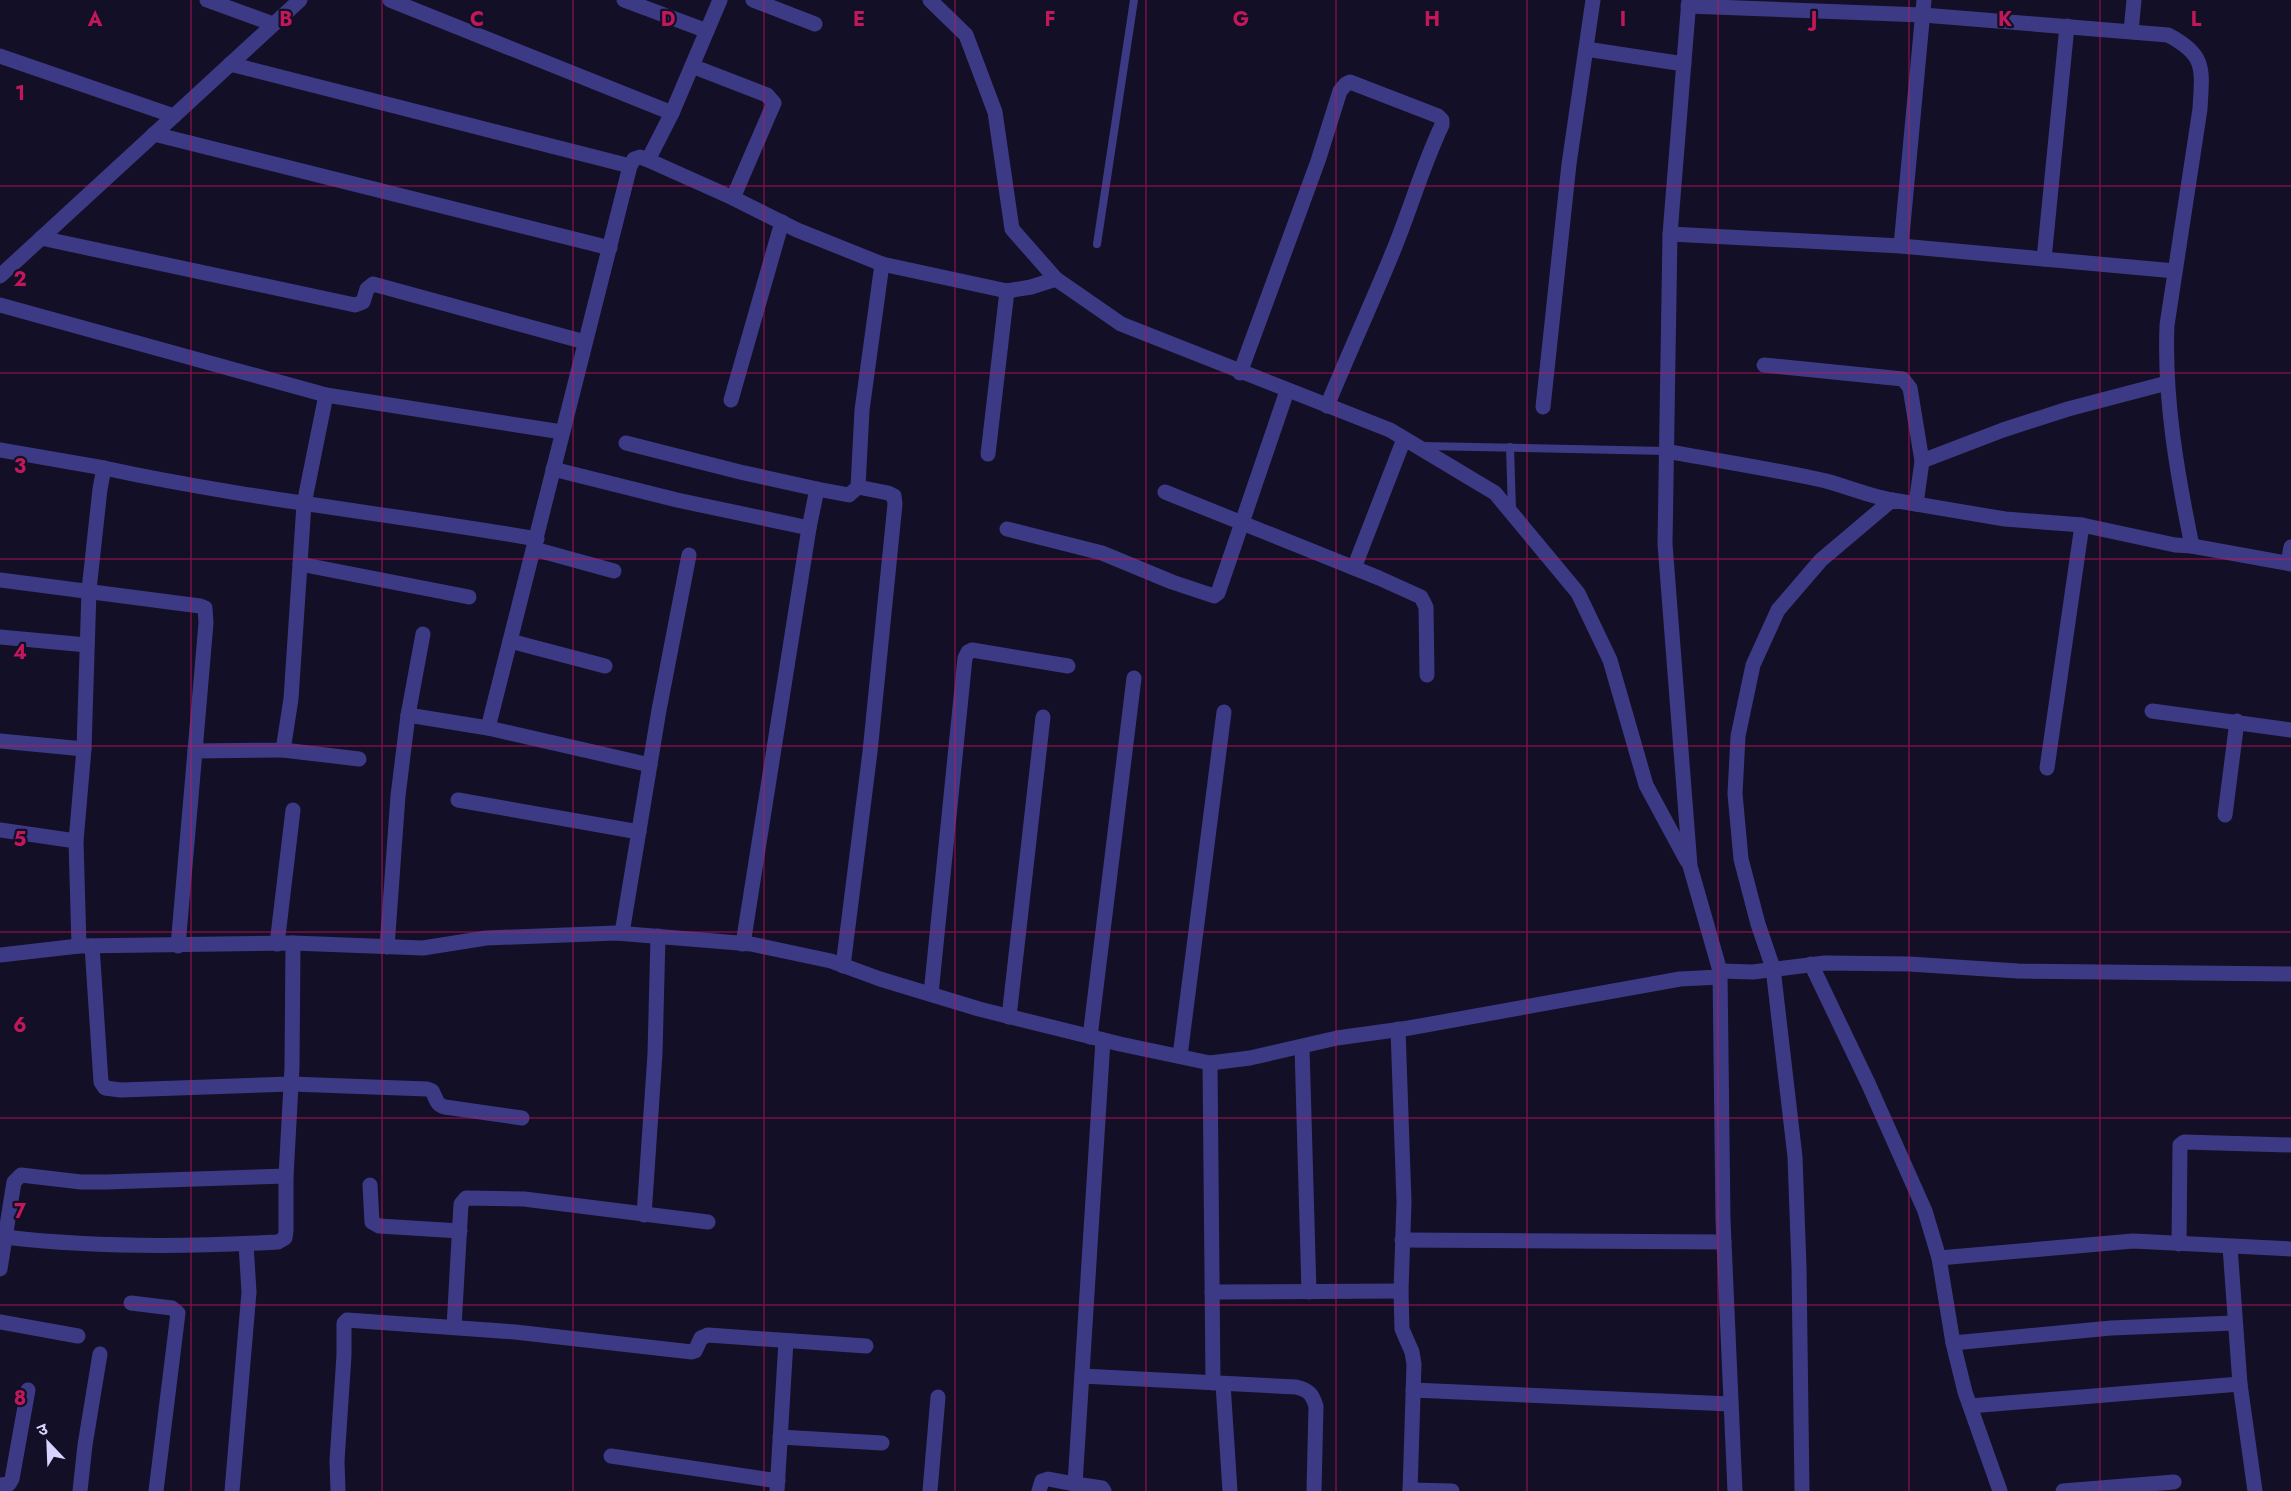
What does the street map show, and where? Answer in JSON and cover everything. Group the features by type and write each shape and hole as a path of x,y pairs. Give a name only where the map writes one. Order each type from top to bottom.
{"street":[{"path":"207,0 273,24"},
{"path":"0,276 300,0"},
{"path":"390,0 672,113"},
{"path":"624,0 707,31"},
{"path":"648,160 672,113 720,0"},
{"path":"753,0 815,24"},
{"path":"930,0 966,35 995,112 1012,229 1056,279 1120,324 1390,430 1495,493 1578,593 1610,660 1646,785 1689,866"},
{"path":"1543,407 1569,164 1593,0"},
{"path":"2131,31 2134,0"},
{"path":"1735,1491 1724,1242 1720,974 1689,866 1665,544 1670,234 1689,3 1924,7 2067,26 2168,36 2188,45 2197,57 2202,75 2195,147 2167,325 2167,383 2183,503 2192,546"},
{"path":"1901,246 1924,7"},
{"path":"2044,260 2067,26"},
{"path":"1586,49 1684,64"},
{"path":"0,56 174,116"},
{"path":"230,64 630,166"},
{"path":"692,66 767,94 774,103 733,198"},
{"path":"1240,373 1318,161 1340,91 1350,82 1366,87 1438,116 1442,120 1442,125 1393,252 1327,406"},
{"path":"154,134 610,248"},
{"path":"488,728 630,166 634,159 640,157 648,160 782,222 882,264 1007,291 1031,287 1056,279"},
{"path":"731,400 782,222"},
{"path":"1670,234 1901,246 2175,271"},
{"path":"41,238 355,305 363,302 367,289 373,284 585,342"},
{"path":"626,443 740,472 849,495 858,487 862,410 882,264"},
{"path":"988,454 1007,291"},
{"path":"0,305 326,395 562,432"},
{"path":"1764,365 1903,379 1910,388 1922,461 1916,504"},
{"path":"1922,461 2003,430 2167,383"},
{"path":"1007,529 1101,553 1172,582 1214,596 1218,593 1287,391"},
{"path":"283,750 291,699 304,504 326,395"},
{"path":"1354,568 1410,443"},
{"path":"0,450 304,504 441,522 535,544 614,571"},
{"path":"1666,451 1796,475 1849,487 1877,498 2005,519 2082,525 2175,545 2290,563 2291,547"},
{"path":"104,468 89,590 84,749 76,841 101,1082 105,1088 121,1090 291,1084 427,1089 432,1091 439,1105 522,1118"},
{"path":"554,469 677,500 809,528"},
{"path":"843,966 870,752 896,504 894,496 888,493 858,487"},
{"path":"743,944 817,489"},
{"path":"1166,492 1242,521 1421,597 1426,607 1427,675"},
{"path":"1802,1491 1795,1157 1773,968 1758,924 1741,859 1734,794 1738,736 1753,665 1778,610 1821,560 1892,500"},
{"path":"2047,768 2082,525"},
{"path":"622,933 689,555"},
{"path":"300,564 469,597"},
{"path":"0,580 89,590 204,608 206,623 177,946"},
{"path":"387,947 398,796 408,715 423,634"},
{"path":"0,637 87,645"},
{"path":"510,641 605,666"},
{"path":"931,994 965,658 972,650 1068,666"},
{"path":"1075,1484 1082,1376 1096,1039 1134,678"},
{"path":"2152,711 2291,730"},
{"path":"1180,1056 1224,712"},
{"path":"408,715 488,728 650,765"},
{"path":"1009,1017 1043,717"},
{"path":"2225,815 2237,722"},
{"path":"0,741 84,749"},
{"path":"195,751 283,750 359,759"},
{"path":"458,800 639,832"},
{"path":"5,1237 106,1246 246,1244 278,1242 285,1238 291,1084 285,944 293,810"},
{"path":"0,830 76,841"},
{"path":"0,955 86,946 285,944 423,948 486,938 622,933 658,936 743,944 831,961 1009,1017 1096,1039 1210,1063 1250,1058 1337,1038 1680,979 1811,964 1909,964 2018,971 2291,974"},
{"path":"644,1215 655,1053 658,936"},
{"path":"1811,964 1868,1083 1925,1211 1939,1258 1953,1343 1970,1406 2000,1491"},
{"path":"1398,1029 1404,1202 1402,1329 1412,1352 1414,1365 1410,1490 1452,1491"},
{"path":"1302,1047 1309,1292"},
{"path":"1210,1063 1212,1292 1218,1383 1230,1491"},
{"path":"2179,1244 2180,1145 2184,1142 2291,1145"},
{"path":"0,1269 14,1182 21,1175 81,1182 286,1176"},
{"path":"370,1185 370,1216 372,1222 379,1226 460,1231"},
{"path":"454,1327 461,1204 466,1198 524,1199 708,1222"},
{"path":"1402,1240 1724,1242"},
{"path":"1939,1258 2133,1241 2291,1249"},
{"path":"232,1491 249,1292 246,1244"},
{"path":"2230,1247 2240,1384 2255,1491"},
{"path":"1212,1292 1401,1291"},
{"path":"131,1303 172,1308 178,1312 156,1491"},
{"path":"338,1491 337,1461 345,1321 454,1327 692,1352 695,1351 701,1338 708,1335 866,1346"},
{"path":"0,1322 78,1335"},
{"path":"1953,1343 2111,1328 2234,1323"},
{"path":"610,1456 777,1486 786,1341"},
{"path":"80,1491 100,1354"},
{"path":"1082,1376 1306,1389 1312,1395 1316,1406 1314,1491"},
{"path":"1970,1406 2240,1384"},
{"path":"0,1485 9,1484 12,1479 28,1390"},
{"path":"1413,1390 1731,1404"},
{"path":"930,1491 938,1397"},
{"path":"780,1437 882,1443"},
{"path":"1039,1491 1042,1481 1048,1479 1102,1488 1104,1491"},
{"path":"2063,1491 2174,1482"}],"lane":[{"path":"1097,244 1134,0"},
{"path":"1410,443 1666,451"},
{"path":"1510,447 1512,513"}]}
